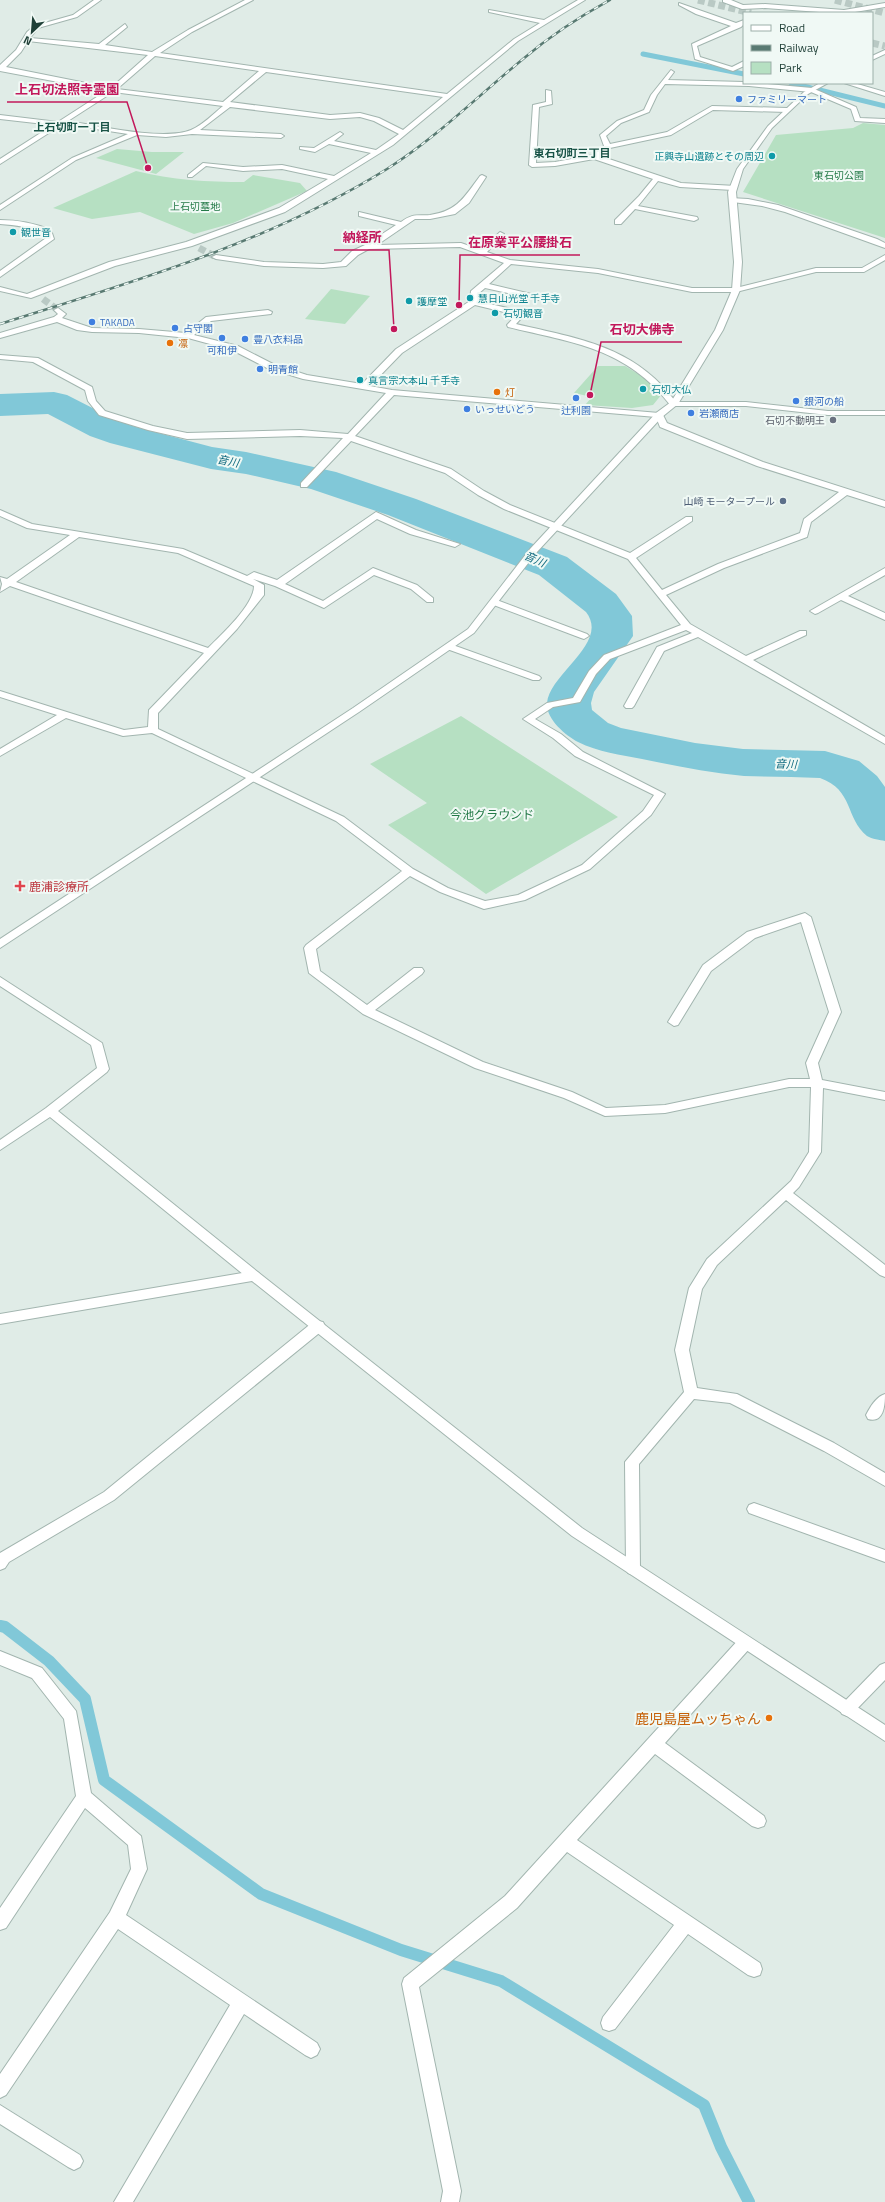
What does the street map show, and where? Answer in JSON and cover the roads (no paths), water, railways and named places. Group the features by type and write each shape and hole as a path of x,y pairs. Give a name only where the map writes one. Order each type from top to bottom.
{"street":[{"path":"0,69 19,51 29,33 36,27 75,16 98,0"},
{"path":"0,162 112,90 153,54 190,31 250,0"},
{"path":"0,289 28,296 112,264 189,244 282,210 378,152 449,96 516,40 582,0"},
{"path":"728,0 725,1 742,7 778,7 816,12 844,12 885,5"},
{"path":"681,4 698,13 743,28"},
{"path":"766,12 778,7"},
{"path":"491,11 544,22"},
{"path":"743,22 694,45 697,58 733,69 743,64"},
{"path":"100,46 125,26"},
{"path":"25,39 100,46 449,96"},
{"path":"873,58 885,52"},
{"path":"0,69 112,90 330,118 348,114 366,115 384,122 403,133"},
{"path":"192,132 227,104 265,69"},
{"path":"608,146 602,136 619,122 647,112 654,95 671,72"},
{"path":"663,82 743,84"},
{"path":"749,84 812,90 854,108 857,120 885,121"},
{"path":"0,944 471,631 533,551 659,415 674,404 719,330 736,290 738,262 733,188 740,169 770,127 787,110 812,90 823,84"},
{"path":"850,84 885,94"},
{"path":"548,91 549,104 536,105 532,166 555,164 595,157 656,179 680,185 733,188"},
{"path":"595,157 608,146 668,134 712,108 787,110"},
{"path":"0,117 136,133 177,134 192,132 281,136"},
{"path":"0,208 74,159 136,133"},
{"path":"302,148 315,150 340,134"},
{"path":"329,142 378,152"},
{"path":"190,176 216,155"},
{"path":"205,164 243,168 282,167 334,178"},
{"path":"216,257 264,264 323,266 343,264 355,253 368,247 413,217 430,217 452,212 466,201 482,177"},
{"path":"618,222 633,207 656,179"},
{"path":"733,200 755,201 778,206 840,230 875,240 885,246"},
{"path":"633,207 694,220"},
{"path":"362,214 401,224"},
{"path":"0,222 18,223 41,229 48,232 50,239 0,275"},
{"path":"482,253 500,234"},
{"path":"189,244 199,248"},
{"path":"368,247 460,245 509,262 598,272 692,290 736,290 816,270 864,270 885,257"},
{"path":"474,302 474,293 509,262"},
{"path":"42,299 70,286 80,275"},
{"path":"483,285 541,299"},
{"path":"364,387 399,350 474,302 521,314 511,325 585,344 632,362 648,373 666,391 674,404"},
{"path":"0,336 57,319 62,314 58,310"},
{"path":"188,336 209,319 268,312"},
{"path":"57,319 80,328 188,336 235,348 284,371 306,377 392,392 659,415"},
{"path":"0,357 35,360 89,389 92,401 102,413 150,428 187,436 300,433 350,437 448,471 481,493 631,557 687,626 885,741"},
{"path":"304,485 392,392"},
{"path":"674,404 753,405 828,413 885,413"},
{"path":"659,415 663,425 760,464 885,504"},
{"path":"660,594 721,566 804,535 807,521 844,492"},
{"path":"0,513 30,526 76,535 180,551 260,585 259,595 234,627 153,712 153,730"},
{"path":"278,584 376,515 413,532 455,544"},
{"path":"631,557 689,519"},
{"path":"0,589 76,535"},
{"path":"248,580 254,575 278,584 324,606 373,571 414,587 430,600"},
{"path":"815,611 885,571"},
{"path":"0,580 210,652"},
{"path":"842,596 885,617"},
{"path":"494,602 584,636"},
{"path":"0,694 123,733 153,730 208,758 253,776 340,819 409,871 444,890 484,904 521,898 586,867 647,813 660,794 579,754 557,736 528,719 550,705 577,700 592,673 607,657 687,626"},
{"path":"629,706 660,649 699,633"},
{"path":"746,660 803,633"},
{"path":"450,646 536,678"},
{"path":"0,753 64,715"},
{"path":"409,871 310,948 316,973 367,1010 479,1065 568,1095 605,1112 665,1109 789,1083 817,1083 885,1096"},
{"path":"674,1022 706,968 751,935 805,917 835,1012 812,1063 817,1083 815,1152 795,1184 712,1262 696,1288 682,1350 691,1393"},
{"path":"367,1010 418,971"},
{"path":"0,981 96,1043 103,1068 50,1111 0,1146"},
{"path":"50,1111 254,1276 577,1532 885,1734"},
{"path":"785,1193 885,1272"},
{"path":"0,1319 254,1276"},
{"path":"0,1564 4,1558 109,1496 318,1326"},
{"path":"691,1393 732,1398 829,1447 885,1480"},
{"path":"633,1569 632,1462 691,1393"},
{"path":"873,1415 885,1399"},
{"path":"754,1509 885,1556"},
{"path":"450,2202 452,2191 410,1984 511,1902 745,1643"},
{"path":"0,1658 37,1673 72,1716 84,1797 135,1841 139,1869 116,1918 0,2089"},
{"path":"847,1709 885,1670"},
{"path":"654,1744 758,1821"},
{"path":"0,1922 84,1797"},
{"path":"566,1842 754,1969"},
{"path":"116,1918 311,2050"},
{"path":"609,2023 686,1923"},
{"path":"123,2202 241,2003"},
{"path":"0,2114 74,2161"}],"waterway":[{"path":"643,54 743,74"},
{"path":"795,84 885,106"},
{"name":"音川","path":"0,405 54,403 103,428 123,435 211,458 246,463 322,480 402,507 553,566 601,603 611,616 613,626 612,636 601,654 573,691 569,703 571,715 592,732 609,739 695,756 743,762 825,765 843,771 861,786 870,799 876,818 885,827"},
{"path":"0,1626 5,1627 49,1661 85,1699 104,1780 261,1894 401,1950 501,1981 704,2105 721,2147 749,2202"}],"tunnel":[{"path":"698,0 747,12"},
{"path":"835,0 885,13"},
{"path":"873,43 885,46"},
{"path":"199,248 216,257"},
{"path":"43,299 58,310"}],"railway":[{"path":"0,324 149,276 198,258 295,219 342,195 387,169 423,144 544,42 576,20 610,0"}],"place":[{"name":"ファミリーマート","path":"739,99"},
{"name":"正興寺山遺跡とその周辺","path":"772,156"},
{"name":"上石切法照寺霊園","path":"148,168"},
{"name":"観世音","path":"13,232"},
{"name":"慧日山光堂 千手寺","path":"470,298"},
{"name":"護摩堂","path":"409,301"},
{"name":"在原業平公腰掛石","path":"459,305"},
{"name":"石切観音","path":"495,313"},
{"name":"TAKADA","path":"92,322"},
{"name":"占守閣","path":"175,328"},
{"name":"納経所","path":"394,329"},
{"name":"可和伊","path":"222,338"},
{"name":"豊八衣料品","path":"245,339"},
{"name":"凛","path":"170,343"},
{"name":"明青館","path":"260,369"},
{"name":"真言宗大本山 千手寺","path":"360,380"},
{"name":"石切大仏","path":"643,389"},
{"name":"灯","path":"497,392"},
{"name":"石切大佛寺","path":"590,395"},
{"name":"辻利園","path":"576,398"},
{"name":"銀河の船","path":"796,401"},
{"name":"いっせいどう","path":"467,409"},
{"name":"岩瀬商店","path":"691,413"},
{"name":"石切不動明王","path":"833,420"},
{"name":"山崎 モータープール","path":"783,501"},
{"name":"鹿浦診療所","path":"20,886"},
{"name":"鹿児島屋ムッちゃん","path":"769,1718"}],"district":[{"name":"上石切町一丁目","path":"72,127"},
{"name":"東石切町三丁目","path":"572,153"}],"park label":[{"name":"東石切公園","path":"839,175"},
{"name":"上石切墓地","path":"195,206"},
{"name":"今池グラウンド","path":"492,814"}]}
